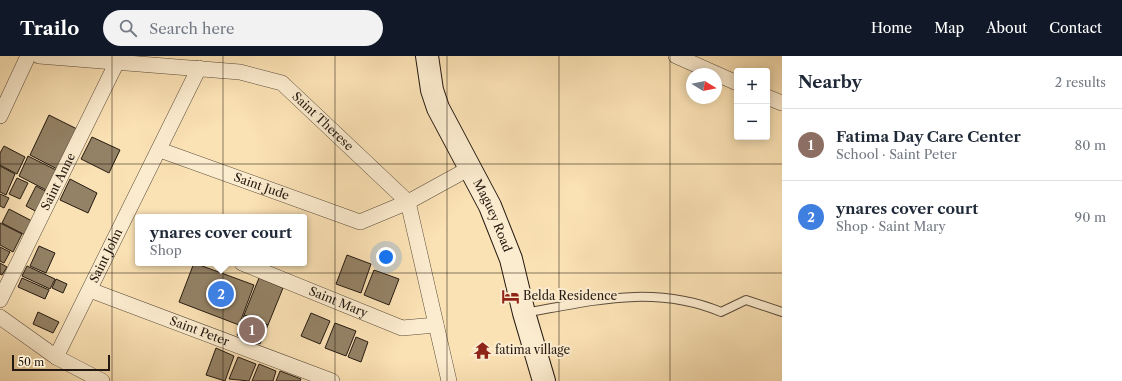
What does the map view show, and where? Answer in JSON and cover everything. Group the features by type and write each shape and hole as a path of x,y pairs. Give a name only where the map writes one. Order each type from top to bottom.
{"street":[{"path":"0,116 28,56"},
{"name":"Saint Therese","path":"38,56 116,64 199,68 240,72 282,83 408,202"},
{"name":"Maguey Road","path":"427,56 432,90 438,108 490,206 511,259 524,313 544,381"},
{"path":"676,56 734,82"},
{"name":"Saint Anne","path":"0,300 116,64"},
{"name":"Saint John","path":"56,357 90,290 132,219 160,150 199,68"},
{"path":"770,98 782,104"},
{"name":"Saint Jude","path":"160,150 360,222 408,202 470,168"},
{"path":"408,202 449,381"},
{"name":"Saint Mary","path":"249,266 402,328 436,325"},
{"name":"Saint Peter","path":"90,290 332,381"},
{"path":"0,317 56,357 102,381"}],"lane":[{"path":"524,313 603,299 654,296 678,299 721,312 744,300 751,300 782,312"}],"building":[{"path":"49,115 79,130 59,170 30,155"},
{"path":"92,137 120,150 109,173 81,159"},
{"path":"4,146 25,157 17,174 0,165 0,153"},
{"path":"28,156 58,171 48,191 19,176"},
{"path":"0,166 15,174 6,195 0,192"},
{"path":"17,178 28,183 20,199 9,194"},
{"path":"70,179 97,193 88,213 60,200"},
{"path":"36,186 47,192 37,212 26,206"},
{"path":"0,194 9,198 4,208 0,206"},
{"path":"9,209 32,221 25,235 2,223"},
{"path":"0,223 22,234 13,252 0,245"},
{"path":"39,246 55,253 46,273 30,266"},
{"path":"0,247 10,252 4,263 0,261"},
{"path":"347,255 371,264 361,293 336,284"},
{"path":"0,263 7,267 2,275 0,274"},
{"path":"27,266 55,279 50,289 22,276"},
{"path":"193,266 202,266 254,285 239,325 179,302"},
{"path":"374,270 399,279 389,305 364,295"},
{"path":"22,278 49,290 45,299 18,287"},
{"path":"259,278 283,288 268,325 244,315"},
{"path":"56,279 67,284 63,293 52,288"},
{"path":"38,312 59,322 53,333 33,324"},
{"path":"311,313 330,321 320,344 301,336"},
{"path":"244,315 268,325 260,344 237,335"},
{"path":"335,323 356,331 346,356 325,348"},
{"path":"356,337 368,342 361,362 348,357"},
{"path":"216,348 234,356 225,381 206,375"},
{"path":"238,357 256,364 249,381 229,379"},
{"path":"259,364 276,371 273,381 252,381"},
{"path":"280,371 301,379 300,381 276,381"}],"place":[{"name":"ynares cover court","path":"221,294"},
{"name":"Belda Residence","path":"510,296"},
{"name":"Fatima Day Care Center","path":"252,330"},
{"name":"fatima village","path":"482,350"}]}
